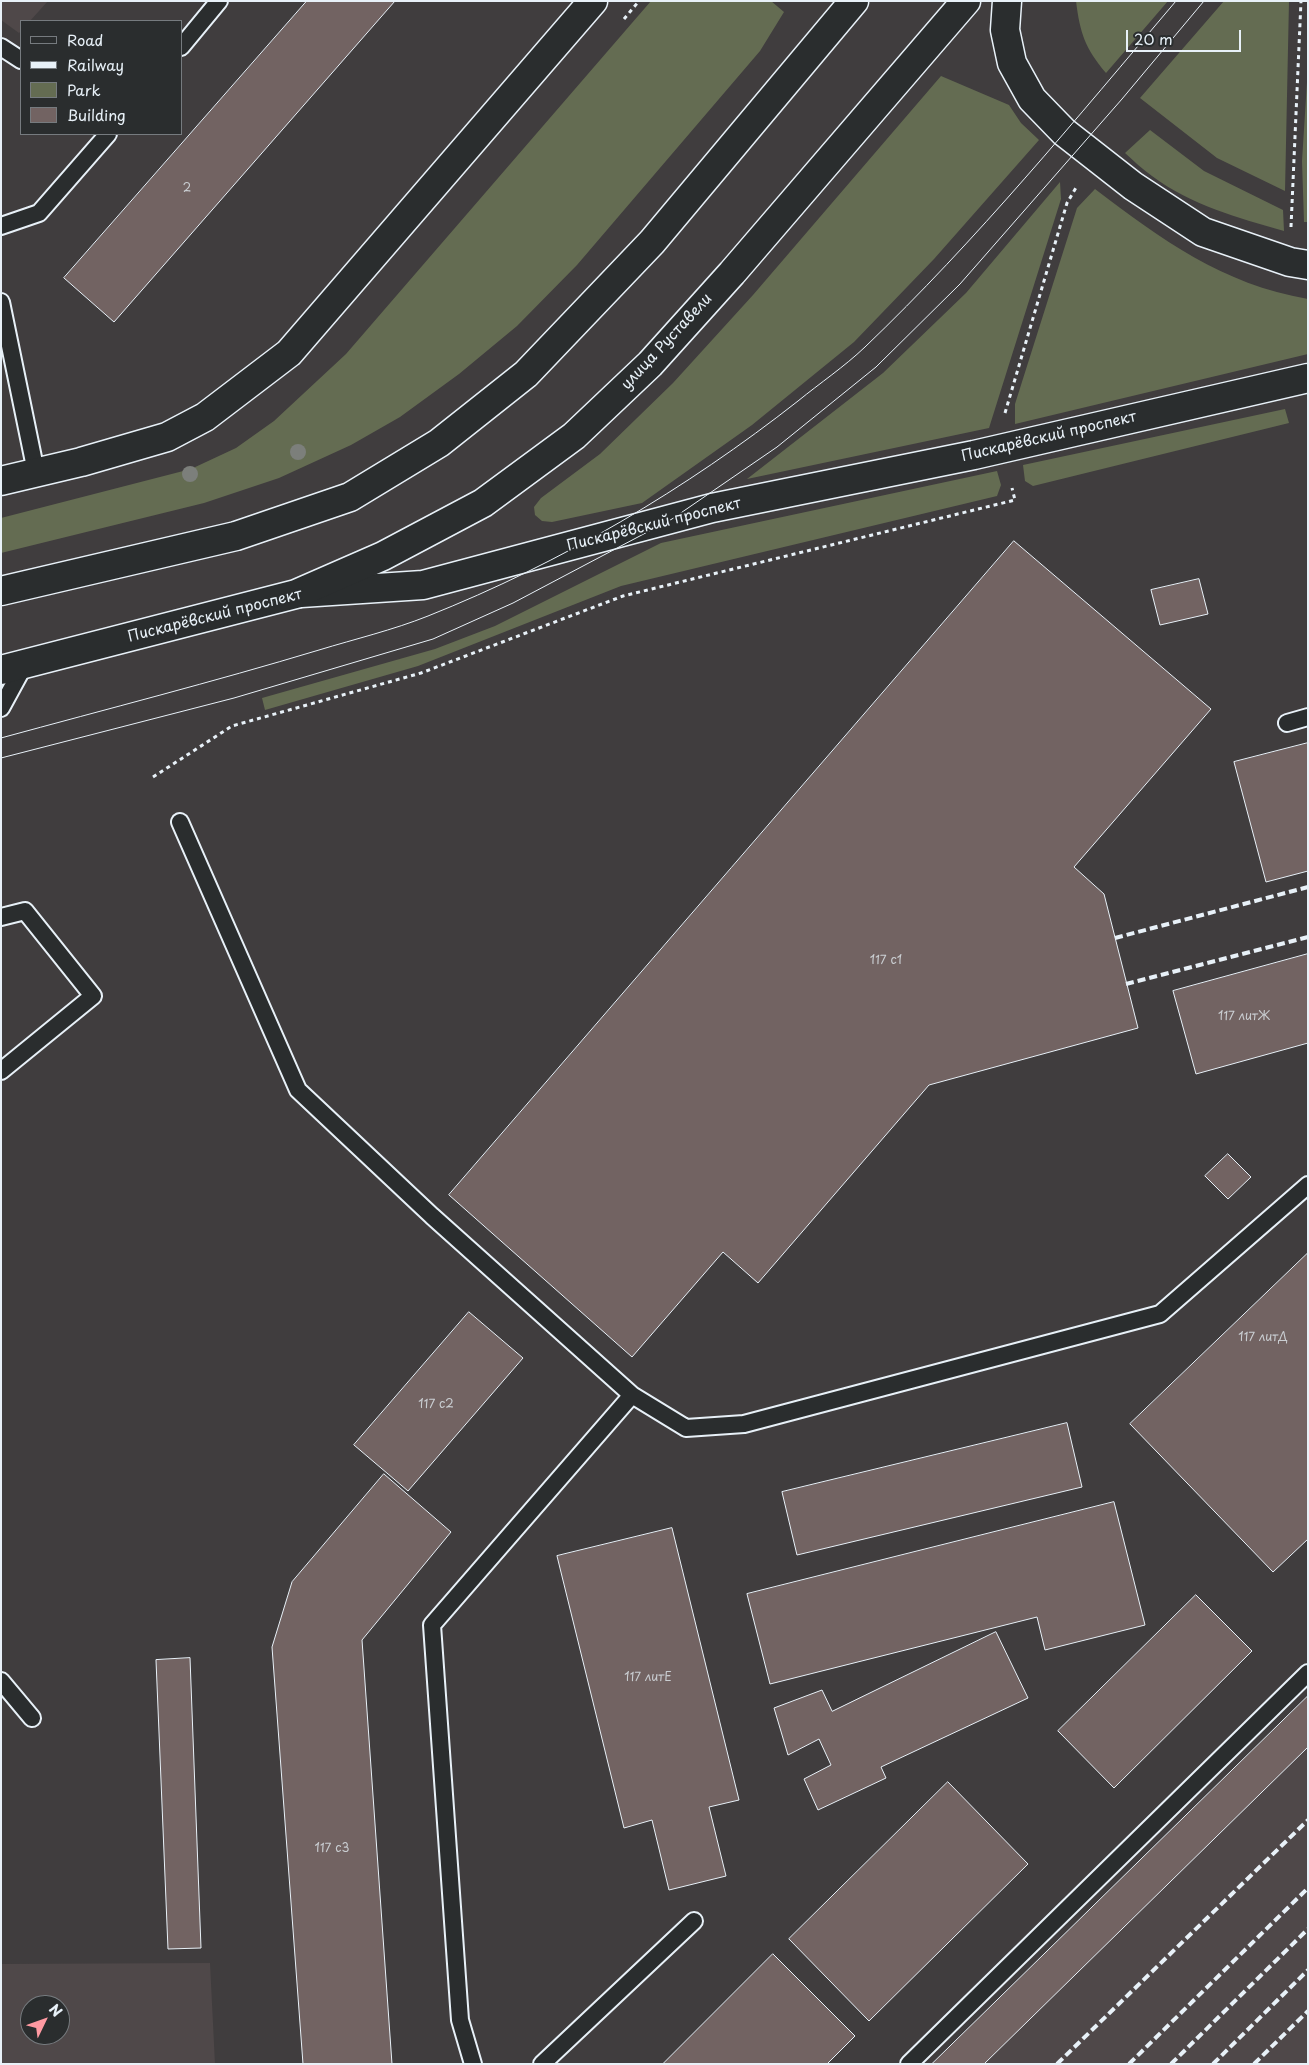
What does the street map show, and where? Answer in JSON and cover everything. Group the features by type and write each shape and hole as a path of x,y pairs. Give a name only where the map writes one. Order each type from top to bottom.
{"main road":[{"path":"1,481 81,462 167,437 205,417 290,353 593,1"},
{"path":"1,591 236,536 350,497 439,443 526,374 652,242 854,1"},
{"name":"улица Руставели","path":"296,594 383,556 482,503 574,436 663,350 966,1"},
{"path":"1007,1 1005,30 1012,63 1032,99 1064,132 1133,186 1203,232 1290,262 1308,265"},
{"name":"Пискарёвский проспект","path":"13,667 296,594 423,585 712,508 974,455 1308,378"}],"lane":[{"path":"182,46 219,1"},
{"path":"1,47 20,59"},
{"path":"1,226 38,213 107,135"},
{"path":"1,302 36,472"},
{"path":"1,708 13,667"},
{"path":"1287,723 1308,717"},
{"path":"180,822 298,1090 432,1216 632,1395 686,1428 744,1424 1160,1314 1308,1185"},
{"path":"1,918 25,911 93,996 1,1071"},
{"path":"473,2064 460,2020 432,1625 632,1395"},
{"path":"909,2064 1308,1673"},
{"path":"1,1681 32,1718"},
{"path":"542,2064 694,1921"}],"path":[{"path":"1291,228 1301,1"},
{"path":"1004,417 1067,202 1078,186"},
{"path":"153,778 232,726 421,673 623,596 1015,500 1012,488"}],"shaded area":[{"path":"1,1 48,1 31,20 20,20 19,33 1,20"},
{"path":"1308,1747 1308,2064 984,2064"},
{"path":"210,1963 215,2064 1,2064 1,1964"}],"green space":[{"path":"651,1 771,1 784,12 760,51 577,265 517,326 459,374 400,417 351,445 279,478 204,503 1,553 1,518 191,469 236,448 274,421 346,354"},
{"path":"1076,1 1168,1 1106,73 1088,48 1079,22"},
{"path":"1224,1 1289,1 1285,191 1217,158 1140,98"},
{"path":"1308,66 1308,222 1304,222 1302,161"},
{"path":"941,76 1009,105 1021,123 1039,140 934,259 854,342 752,425 642,503 552,522 542,521 535,515 534,507 541,498 600,454 673,383 753,295"},
{"path":"1150,130 1204,171 1283,210 1284,231 1215,210 1183,195 1148,173 1125,153"},
{"path":"1060,182 1061,199 989,428 747,479 883,373 966,293"},
{"path":"1095,189 1144,226 1194,258 1248,283 1308,299 1308,354 1015,424 1015,404 1077,208"},
{"path":"1285,409 1289,423 1033,486 1025,481 1023,465"},
{"path":"997,471 1001,485 997,496 621,586 418,666 265,710 262,698 435,649 495,626 661,543"}],"building":[{"path":"307,1 395,1 114,322 64,278"},
{"path":"1014,541 1211,709 1074,867 1104,894 1138,1028 929,1085 758,1283 723,1252 632,1357 449,1195"},
{"path":"1199,579 1208,614 1160,625 1151,590"},
{"path":"1308,743 1308,871 1266,882 1234,762"},
{"path":"1308,954 1308,1043 1196,1074 1173,991"},
{"path":"1228,1154 1251,1177 1228,1199 1205,1176"},
{"path":"1308,1253 1308,1539 1273,1572 1130,1424"},
{"path":"469,1312 523,1358 408,1491 354,1445"},
{"path":"1067,1423 1082,1487 797,1555 782,1492"},
{"path":"384,1474 451,1532 362,1640 392,2064 303,2064 272,1647 292,1582"},
{"path":"1114,1502 1145,1625 1045,1650 1037,1617 770,1684 747,1594"},
{"path":"672,1528 739,1800 709,1807 726,1876 669,1890 652,1820 624,1828 557,1556"},
{"path":"1196,1595 1252,1651 1114,1788 1058,1731"},
{"path":"996,1632 1028,1698 881,1767 886,1778 818,1810 804,1779 831,1765 819,1739 788,1755 774,1708 822,1690 832,1711"},
{"path":"190,1658 201,1948 168,1949 156,1660"},
{"path":"1308,1696 1308,1747 984,2064 932,2064"},
{"path":"948,1782 1028,1864 869,2021 789,1939"},
{"path":"773,1954 855,2036 827,2064 663,2064"}],"tram line":[{"path":"1,738 240,673 415,621 477,595 574,548 667,494 755,433 865,347 986,222 1176,1"},
{"path":"1,758 234,698 433,639 513,603 672,519 777,447 876,367 960,284 1122,99 1204,1"}],"railway":[{"path":"1115,938 1308,887"},
{"path":"1126,984 1308,937"},
{"path":"1057,2064 1308,1820"},
{"path":"1129,2064 1308,1888"},
{"path":"1171,2064 1308,1929"},
{"path":"1213,2064 1308,1970"},
{"path":"1254,2064 1308,2011"}]}
